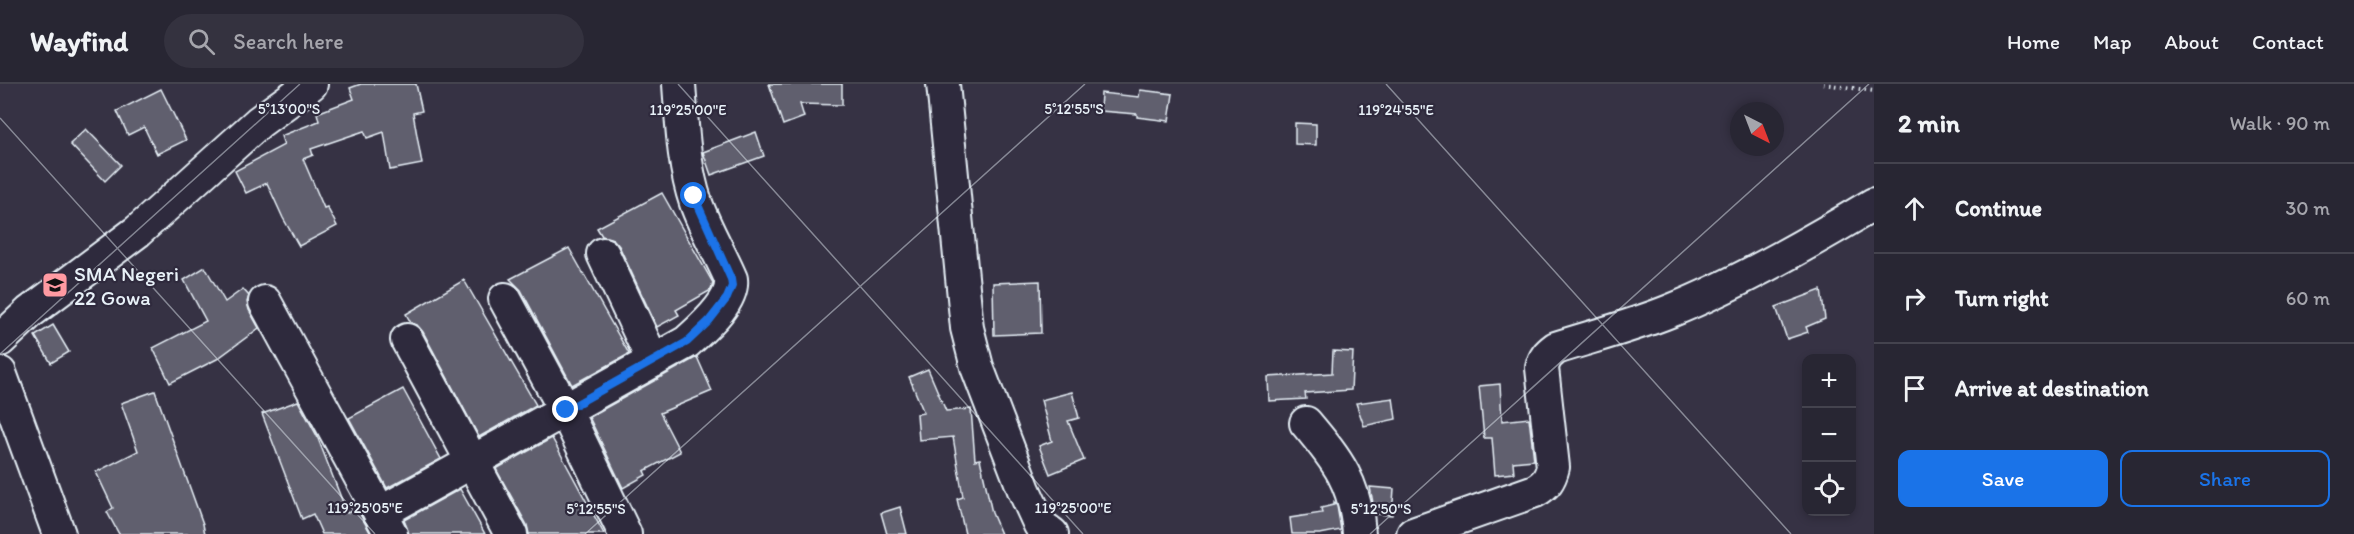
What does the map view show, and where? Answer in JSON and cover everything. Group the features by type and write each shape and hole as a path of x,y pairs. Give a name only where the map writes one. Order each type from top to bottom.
{"street":[{"path":"0,340 30,312 138,231 283,93 311,84"},
{"path":"266,302 385,524 472,463 687,342 709,321 727,298 732,286 731,279 694,196 684,141 679,84"},
{"path":"943,84 967,328 977,368 1024,490 1040,525 1052,534"},
{"path":"1413,534 1535,491 1543,487 1551,477 1553,467 1542,368 1543,360 1549,353 1556,348 1670,311 1740,278 1874,204"},
{"path":"603,254 653,361"},
{"path":"505,299 566,410 625,534"},
{"path":"407,340 511,534"},
{"path":"0,373 59,534"},
{"path":"1306,423 1340,467 1349,483 1354,495 1359,534"}],"path":[{"path":"1823,84 1874,91"}],"building":[{"path":"361,84 416,84 422,111 413,113 422,164 390,170 384,132 367,138 364,131 311,149 313,155 303,159 324,208 327,207 337,226 299,246 267,183 246,193 235,171 284,145 281,136 319,121 317,113 354,99 350,88"},
{"path":"769,84 842,84 842,105 800,104 804,117 783,125"},
{"path":"161,89 186,140 157,154 144,127 128,135 117,111"},
{"path":"1140,90 1173,94 1169,121 1137,117 1137,114 1100,111 1101,93 1139,97"},
{"path":"1295,123 1316,124 1316,145 1295,144"},
{"path":"86,129 121,165 105,181 70,144"},
{"path":"756,132 764,156 711,175 703,152"},
{"path":"662,193 713,283 711,290 676,310 679,315 657,327 619,246 613,239 602,236 597,228"},
{"path":"569,248 629,354 572,385 521,290 510,279"},
{"path":"205,267 225,302 243,289 249,296 247,302 249,310 259,328 217,359 170,383 153,348 206,321 184,280"},
{"path":"464,280 536,405 479,437 423,332 417,325 411,323 406,314"},
{"path":"1040,281 1041,333 994,335 993,283"},
{"path":"1821,290 1825,319 1806,327 1808,332 1787,339 1776,307"},
{"path":"53,325 69,352 51,363 35,336"},
{"path":"1333,351 1353,352 1351,390 1305,393 1306,399 1269,401 1268,377 1332,373"},
{"path":"697,357 712,391 660,413 680,452 644,471 646,475 623,488 589,417"},
{"path":"928,369 946,411 971,409 975,460 980,459 992,513 1001,534 965,534 957,499 963,497 953,437 919,440 917,414 924,413 909,377"},
{"path":"1500,384 1502,421 1529,418 1534,460 1513,462 1514,473 1495,475 1492,438 1484,438 1479,386"},
{"path":"403,389 441,459 387,488 349,418"},
{"path":"155,391 205,534 119,534 107,512 113,508 96,472 138,451 121,403"},
{"path":"1072,392 1079,418 1068,421 1084,460 1050,474 1039,446 1052,441 1041,400"},
{"path":"1393,398 1396,419 1364,426 1356,403"},
{"path":"298,401 317,436 347,513 357,509 371,534 322,534 313,514 302,519 262,414"},
{"path":"552,438 604,534 529,534 527,525 496,469"},
{"path":"1370,487 1394,489 1392,515 1375,514"},
{"path":"460,489 485,534 409,534 404,520"},
{"path":"1334,502 1337,506 1341,530 1320,534 1292,534 1290,518 1322,513 1321,508 1334,505"},
{"path":"900,507 907,534 887,534 881,513"}],"place":[{"name":"SMA Negeri 22 Gowa","path":"55,285"}],"route":[{"path":"566,410 687,342 709,321 727,298 732,286 731,279 694,196"}]}
